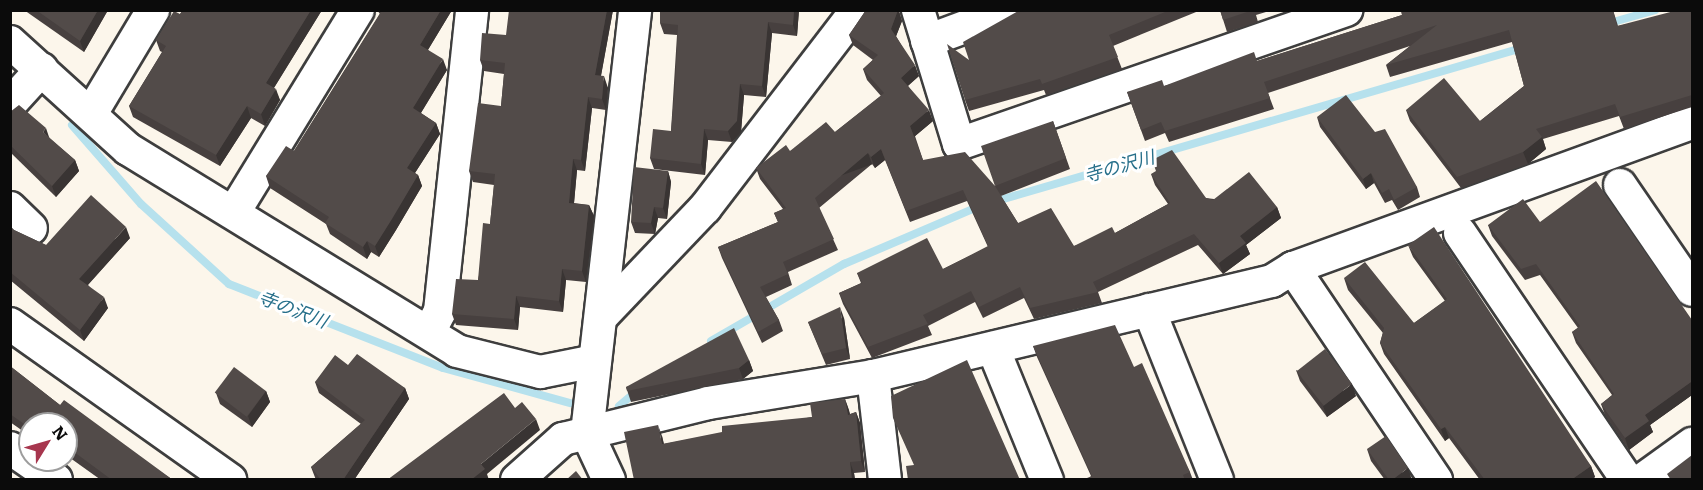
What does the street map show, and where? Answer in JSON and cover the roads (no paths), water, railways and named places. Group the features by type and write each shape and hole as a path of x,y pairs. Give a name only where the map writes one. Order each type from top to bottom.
{"street":[{"path":"92,112 153,10"},
{"path":"234,212 358,10"},
{"path":"429,332 440,311 472,10"},
{"path":"609,480 587,434 603,315 635,10"},
{"path":"603,315 705,208 857,10"},
{"path":"918,10 958,144 1296,18 1346,10"},
{"path":"927,41 1011,10"},
{"path":"10,42 92,112 128,149 457,351 540,372 595,361"},
{"path":"10,104 42,69"},
{"path":"517,480 563,439 708,403 873,376 1272,281 1293,268 1692,123"},
{"path":"1620,185 1683,257 1692,290"},
{"path":"1460,233 1627,480"},
{"path":"1293,268 1436,480"},
{"path":"1149,310 1216,480"},
{"path":"10,324 230,480"},
{"path":"993,348 1047,480"},
{"path":"873,376 885,480"},
{"path":"1642,480 1692,444"},
{"path":"10,448 56,480"}],"waterway":[{"name":"寺の沢川","path":"1606,24 1655,10"},
{"name":"寺の沢川","path":"993,202 1525,47"},
{"name":"寺の沢川","path":"72,125 141,204 229,284 443,368 570,403"},
{"name":"寺の沢川","path":"711,341 844,264 980,206"},
{"name":"寺の沢川","path":"619,406 638,390"}]}
